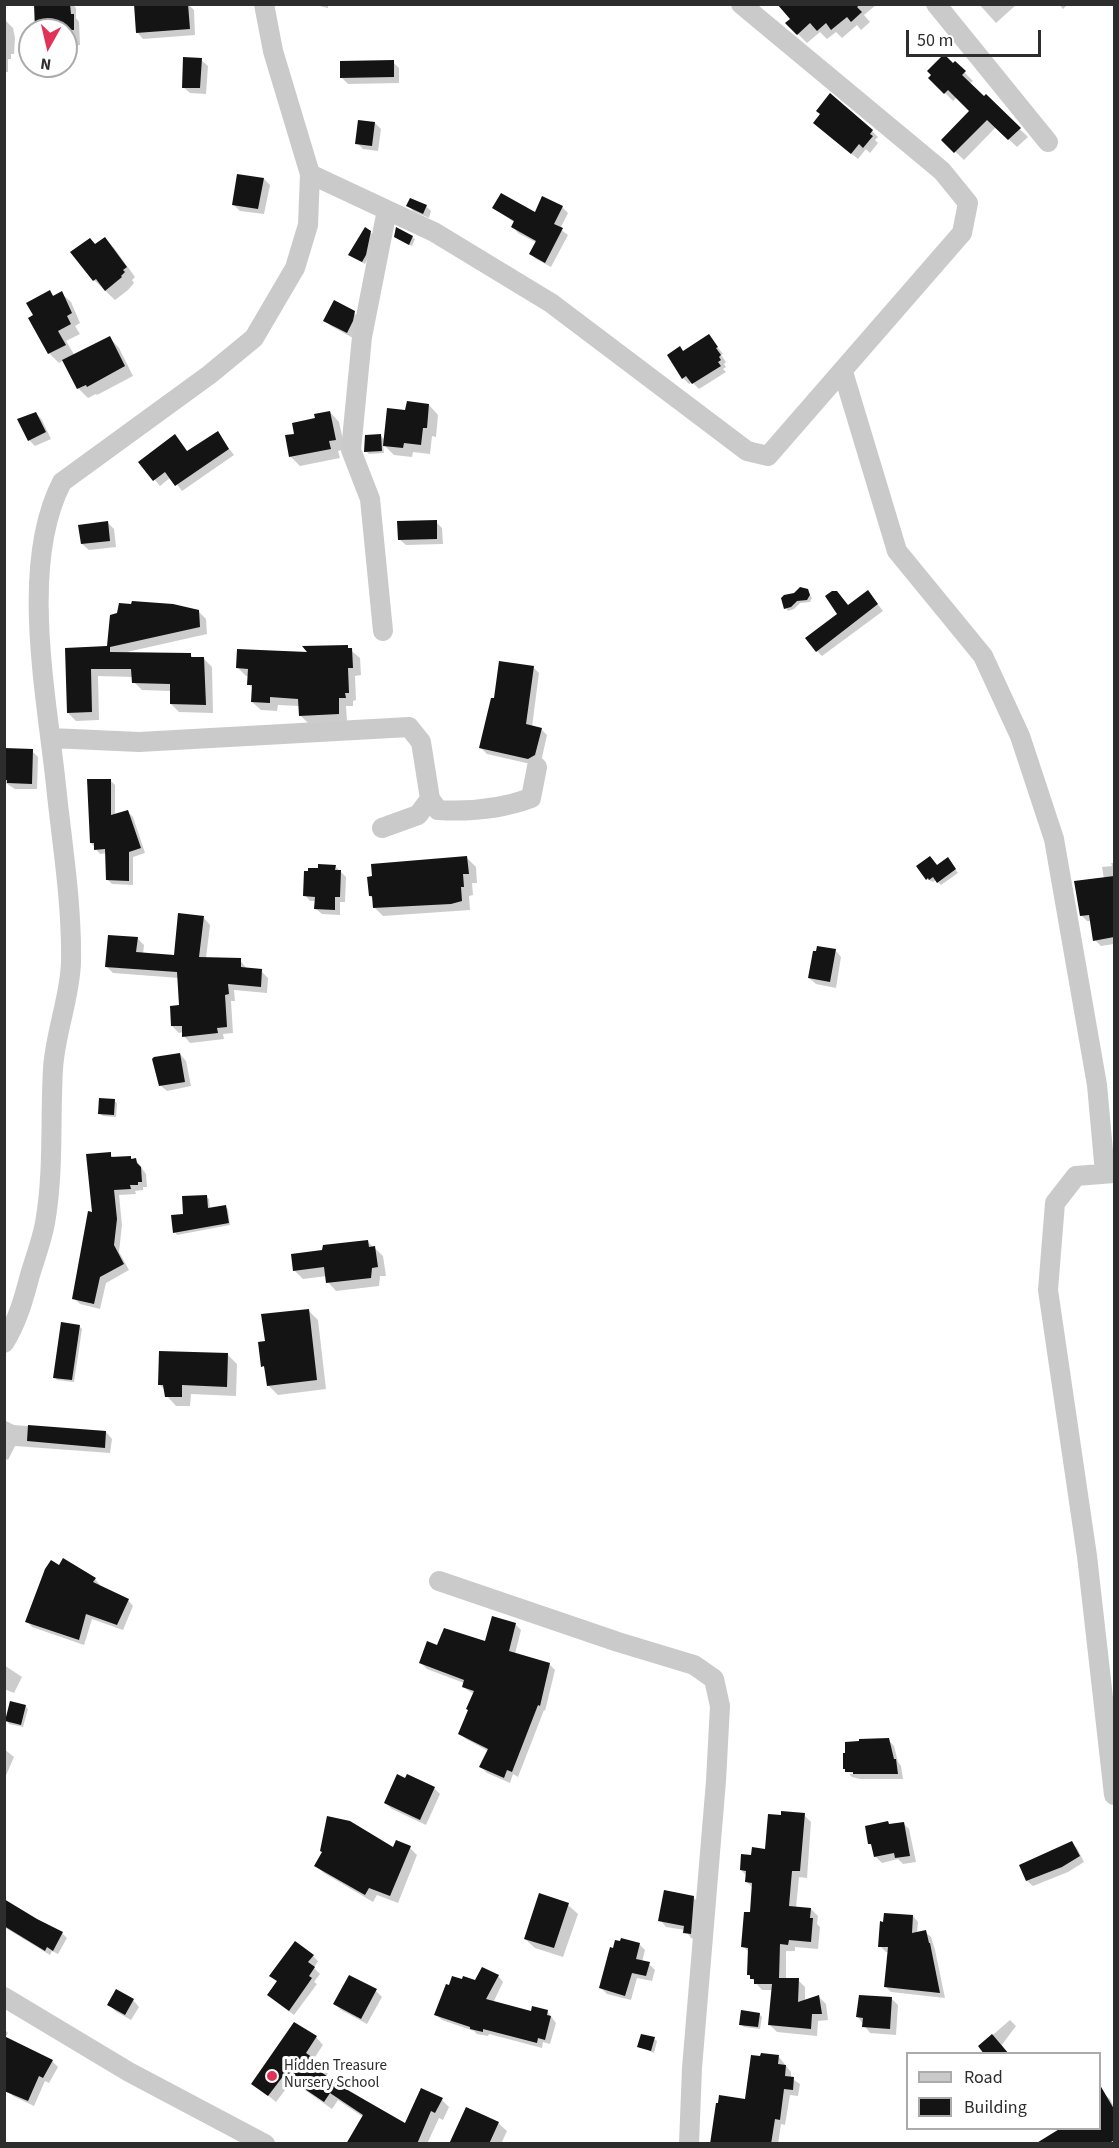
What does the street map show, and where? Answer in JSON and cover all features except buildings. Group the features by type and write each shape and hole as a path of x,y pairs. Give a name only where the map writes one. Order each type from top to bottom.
{"street":[{"path":"4,1343 10,1335 27,1289 45,1224 51,1174 53,1067 66,1003 71,963 68,899 39,613 40,564 45,528 52,500 62,482 209,375 254,338 295,268 308,225 310,174 273,51 264,4"},
{"path":"310,174 434,232 551,303 747,451 768,456 962,233 968,203 942,171 741,4"},
{"path":"936,4 1048,142"},
{"path":"383,631 370,499 351,450 362,337 387,210"},
{"path":"843,372 897,551 983,656 1020,736 1054,839 1110,1173 1076,1176 1056,1203 1048,1290 1087,1556 1114,1796"},
{"path":"51,738 139,742 409,727 422,742 430,798 438,810 457,811 510,806 531,798 537,766"},
{"path":"382,828 417,815 430,798"},
{"path":"439,1581 618,1642 694,1665 714,1679 720,1706 716,1781 692,2068 689,2144"},
{"path":"4,1997 129,2072 265,2144"}],"place":[{"name":"Hidden Treasure Nursery School","path":"272,2076"}]}
